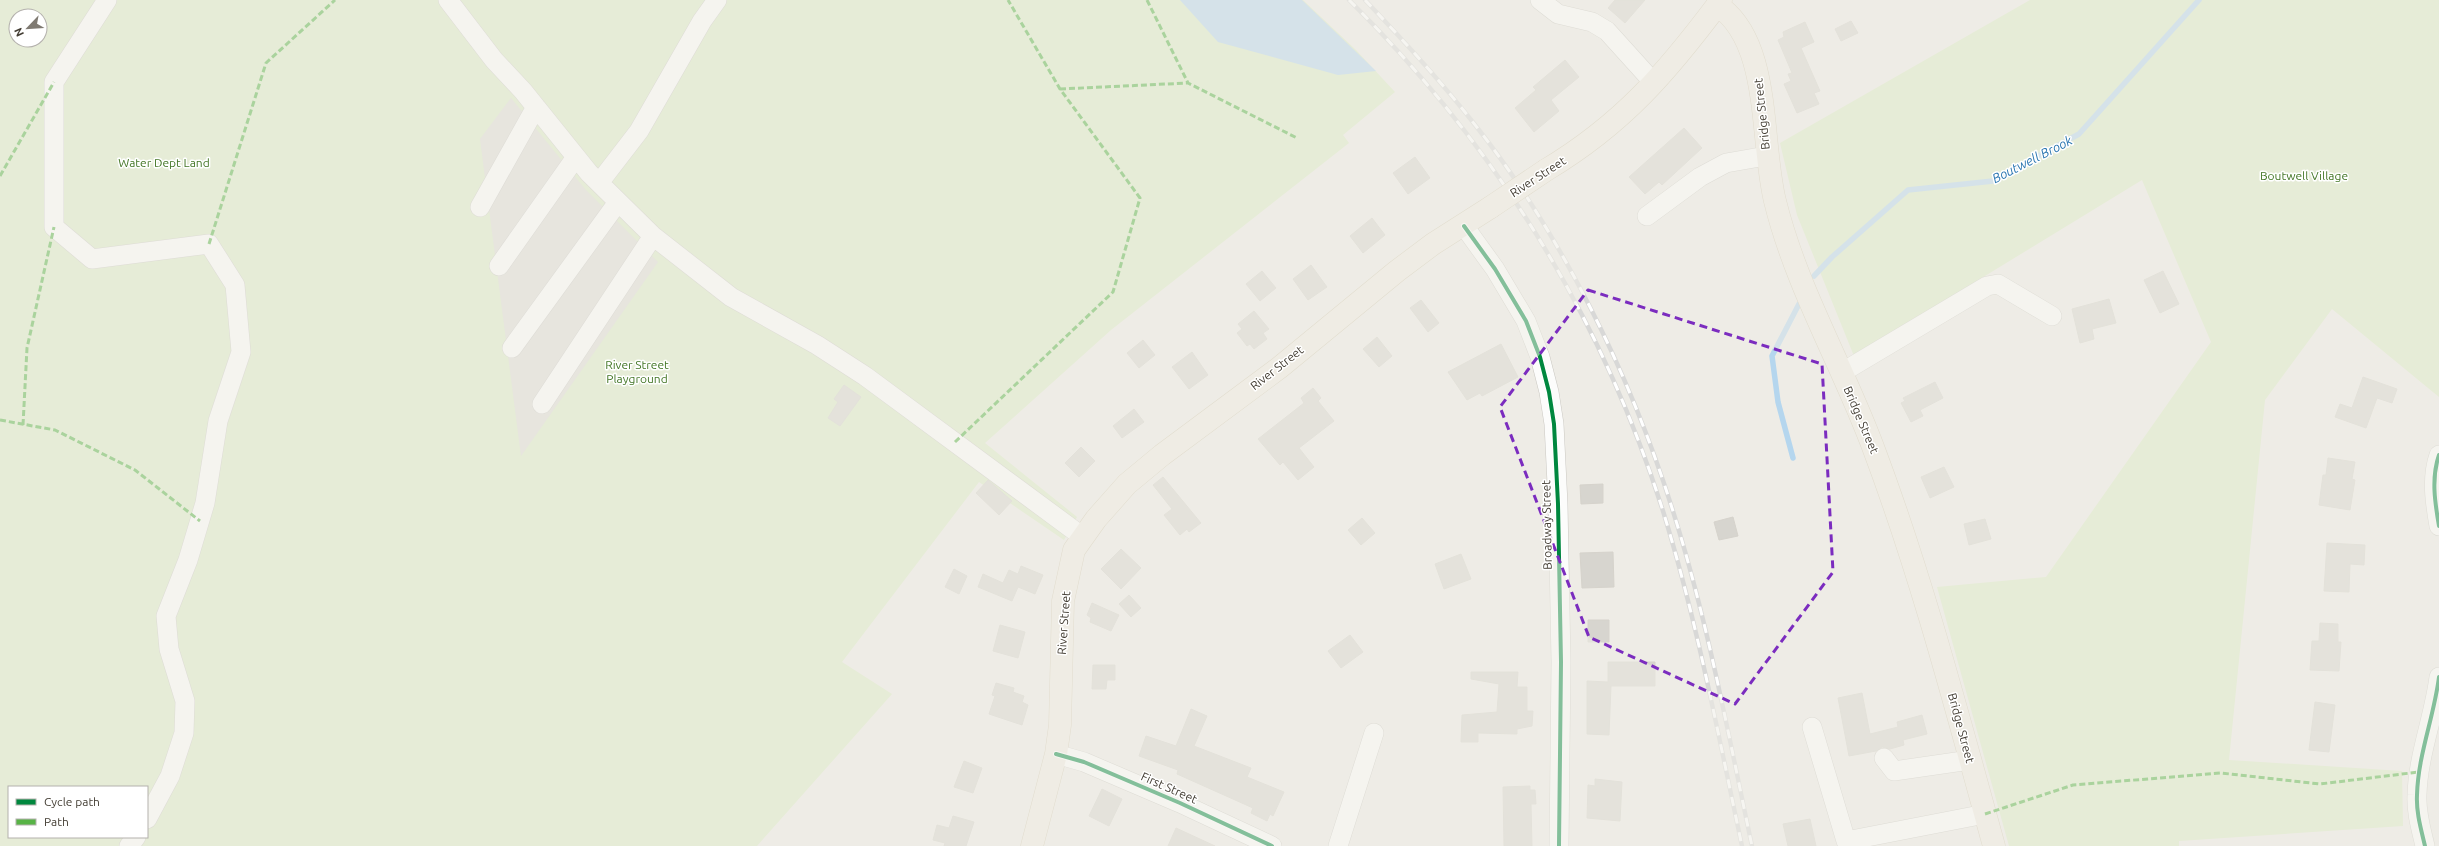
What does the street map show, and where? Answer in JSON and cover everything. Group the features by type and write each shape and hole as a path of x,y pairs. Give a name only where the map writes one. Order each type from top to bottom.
{"main road":[{"name":"River Street","path":"1032,846 1056,754 1060,725 1063,601 1074,550 1112,499 1156,460 1279,368 1403,266 1433,244 1464,226 1546,170 1598,137 1636,103 1654,83 1719,2"},
{"name":"Bridge Street","path":"1719,2 1736,21 1755,59 1766,156 1777,210 1802,284 1872,444 1902,526 1945,668 1994,846"}],"street":[{"path":"107,0 54,82 54,227 92,259 209,244 235,285 241,352 218,421 205,503 188,560 166,616 169,649 184,701 184,733 170,776 148,817"},
{"path":"448,0 494,60 536,107 576,157 599,183 654,236 731,297 817,345 865,376 1083,537"},
{"path":"599,183 639,131 702,21 717,0"},
{"path":"1540,0 1558,14 1592,22 1607,31 1654,83"},
{"path":"480,207 536,107"},
{"path":"1646,216 1700,177 1726,163 1766,156"},
{"path":"500,266 576,157"},
{"path":"512,348 618,202"},
{"name":"Broadway Street","path":"1464,226 1495,269 1526,321 1540,357 1549,392 1554,424 1561,662 1559,846"},
{"path":"542,404 654,236"},
{"path":"1841,373 1987,286 1998,284 2052,316"},
{"path":"2439,455 2435,467 2435,499 2439,526"},
{"path":"2425,846 2416,796 2419,772 2436,701 2439,677"},
{"path":"1812,727 1846,841 1985,814"},
{"path":"1338,846 1374,733"},
{"name":"First Street","path":"1056,754 1091,765 1272,846"},
{"path":"1884,758 1894,771 1970,760"},
{"path":"129,846 135,838"}],"highlighted area":[{"path":"1588,290 1822,364 1833,572 1735,704 1589,637 1500,407"}],"green space":[{"name":"River Street Playground","path":"0,0 1303,0 1356,50 1395,92 1343,135 1349,143 1111,330 985,443 1077,517 1064,540 979,482 842,662 892,694 757,846 0,846"},
{"name":"Boutwell Village","path":"2030,0 2439,0 2439,397 2332,309 2265,400 2229,760 2402,771 2403,826 2179,841 2179,846 2009,846 1937,587 2046,577 2211,342 2142,180 1854,356 1797,215 1780,143"}],"shaded area":[{"path":"511,98 585,189 658,262 521,456 480,139"}],"water":[{"path":"1180,0 1302,0 1376,71 1338,75 1218,42"}],"building":[{"path":"1615,0 1645,0 1625,23 1608,8"},
{"path":"1851,21 1858,33 1841,41 1835,29"},
{"path":"1805,22 1814,42 1801,48 1820,91 1814,93 1819,104 1797,113 1784,84 1791,81 1788,74 1792,73 1778,40 1784,37 1783,32"},
{"path":"1565,60 1579,77 1551,100 1559,111 1534,132 1515,108 1536,90 1533,87"},
{"path":"1684,128 1702,148 1662,185 1659,182 1645,194 1629,177"},
{"path":"1415,157 1430,178 1408,194 1393,173"},
{"path":"1372,218 1385,235 1363,253 1350,236"},
{"path":"1311,265 1327,287 1308,300 1293,279"},
{"path":"1262,271 1276,288 1260,301 1246,284"},
{"path":"2163,271 2179,304 2160,313 2144,280"},
{"path":"2109,299 2116,323 2092,329 2094,339 2080,343 2072,309"},
{"path":"1421,300 1439,323 1428,332 1410,308"},
{"path":"1254,311 1269,329 1263,333 1267,339 1254,349 1250,344 1247,346 1237,333 1242,329 1238,324"},
{"path":"1377,337 1392,356 1379,367 1363,349"},
{"path":"1143,340 1155,355 1139,368 1127,353"},
{"path":"1501,344 1518,377 1482,396 1480,393 1467,400 1448,372"},
{"path":"1192,352 1208,375 1189,389 1172,367"},
{"path":"2363,377 2397,389 2392,403 2377,398 2366,428 2335,417 2340,404 2352,408"},
{"path":"1935,382 1943,398 1920,410 1923,416 1911,422 1901,403 1905,401 1903,398"},
{"path":"844,385 861,397 840,426 828,418 838,402 834,399"},
{"path":"1313,388 1321,398 1318,401 1334,421 1299,448 1314,467 1298,480 1283,462 1280,465 1258,439 1304,403 1301,398"},
{"path":"1134,409 1144,422 1122,438 1113,426"},
{"path":"1081,447 1095,461 1079,477 1065,463"},
{"path":"2328,458 2355,462 2352,479 2355,480 2350,510 2319,505 2323,475 2326,475"},
{"path":"1944,467 1954,487 1930,498 1921,477"},
{"path":"1163,477 1201,523 1189,532 1187,529 1180,535 1164,515 1172,509 1153,485"},
{"path":"988,480 1012,501 999,515 976,493"},
{"path":"1603,484 1603,503 1581,504 1580,485"},
{"path":"1733,517 1738,536 1719,540 1714,522"},
{"path":"1362,518 1375,533 1361,545 1348,530"},
{"path":"1985,519 1991,539 1969,545 1964,524"},
{"path":"2327,543 2365,545 2364,565 2350,564 2349,592 2324,591"},
{"path":"1121,549 1141,568 1121,589 1101,569"},
{"path":"1613,552 1614,587 1582,588 1580,553"},
{"path":"1461,554 1471,579 1444,589 1435,564"},
{"path":"1021,566 1043,575 1035,594 1018,587 1012,601 978,587 983,574 1003,583 1009,570 1018,574"},
{"path":"954,569 967,576 959,594 945,587"},
{"path":"1129,595 1141,608 1131,617 1119,604"},
{"path":"1092,603 1119,615 1111,631 1090,622 1091,618 1087,615"},
{"path":"1588,620 1609,620 1609,642 1588,642"},
{"path":"2320,623 2338,624 2338,642 2341,642 2339,671 2310,670 2312,641 2319,641"},
{"path":"1000,625 1025,632 1018,658 993,651"},
{"path":"1350,635 1363,652 1341,668 1328,651"},
{"path":"1608,662 1655,662 1655,686 1611,686 1609,735 1587,734 1587,681 1608,682"},
{"path":"1093,665 1115,665 1115,680 1107,680 1106,689 1092,689"},
{"path":"1471,672 1518,672 1517,687 1527,687 1527,711 1533,711 1532,726 1517,729 1517,734 1478,733 1478,742 1461,742 1462,715 1497,712 1499,684 1471,679"},
{"path":"996,683 1014,688 1013,692 1024,696 1022,702 1028,705 1022,725 989,714 995,696 992,695"},
{"path":"1862,693 1870,734 1898,727 1897,722 1922,715 1927,734 1903,740 1904,745 1890,749 1882,747 1876,751 1849,756 1838,698"},
{"path":"2315,702 2335,705 2329,752 2309,750"},
{"path":"1191,709 1207,716 1194,746 1251,768 1247,777 1284,792 1273,816 1270,814 1267,821 1251,813 1253,808 1177,774 1178,770 1139,756 1146,736 1176,746"},
{"path":"964,761 982,768 973,793 954,787"},
{"path":"1595,779 1622,782 1620,821 1587,818 1588,785 1595,786"},
{"path":"1530,786 1530,790 1535,790 1536,804 1531,804 1532,846 1504,846 1503,787"},
{"path":"1102,789 1122,799 1109,826 1089,816"},
{"path":"953,816 974,822 966,846 944,846 945,843 933,840 937,825 949,828"},
{"path":"1810,819 1816,846 1788,846 1783,824"},
{"path":"1176,828 1215,846 1168,846"}],"waterway":[{"name":"Boutwell Brook","path":"1814,276 1832,257 1908,190 1993,181 2079,134 2199,0"},
{"name":"Boutwell Brook","path":"1793,458 1778,402 1772,356 1799,304"}],"railway":[{"path":"1349,0 1402,56 1451,113 1496,174 1538,236 1575,301 1608,369 1638,439 1663,511 1675,552 1697,636 1742,846"},
{"path":"1365,0 1447,90 1504,164 1563,256 1613,356 1655,457 1685,549 1716,676 1752,846"}],"marked path":[{"path":"209,244 266,63 335,0"},
{"path":"955,442 1113,292 1140,198 1060,89 1008,0"},
{"path":"1147,0 1188,83 1297,138"},
{"path":"0,176 54,82"},
{"path":"1060,89 1188,83"},
{"path":"23,425 27,348 54,227"},
{"path":"0,420 55,430 135,470 200,521"},
{"path":"1985,814 2073,785 2221,773 2320,784 2419,772"}],"cycle path":[{"path":"1464,226 1495,269 1526,321 1540,357 1549,392 1554,424 1558,504 1561,662 1559,846"},
{"path":"2439,455 2434,482 2439,526"},
{"path":"2425,846 2417,808 2418,780 2439,677"},
{"path":"1056,754 1084,762 1180,803 1272,846"}],"park label":[{"name":"Water Dept Land","path":"164,163"}]}
